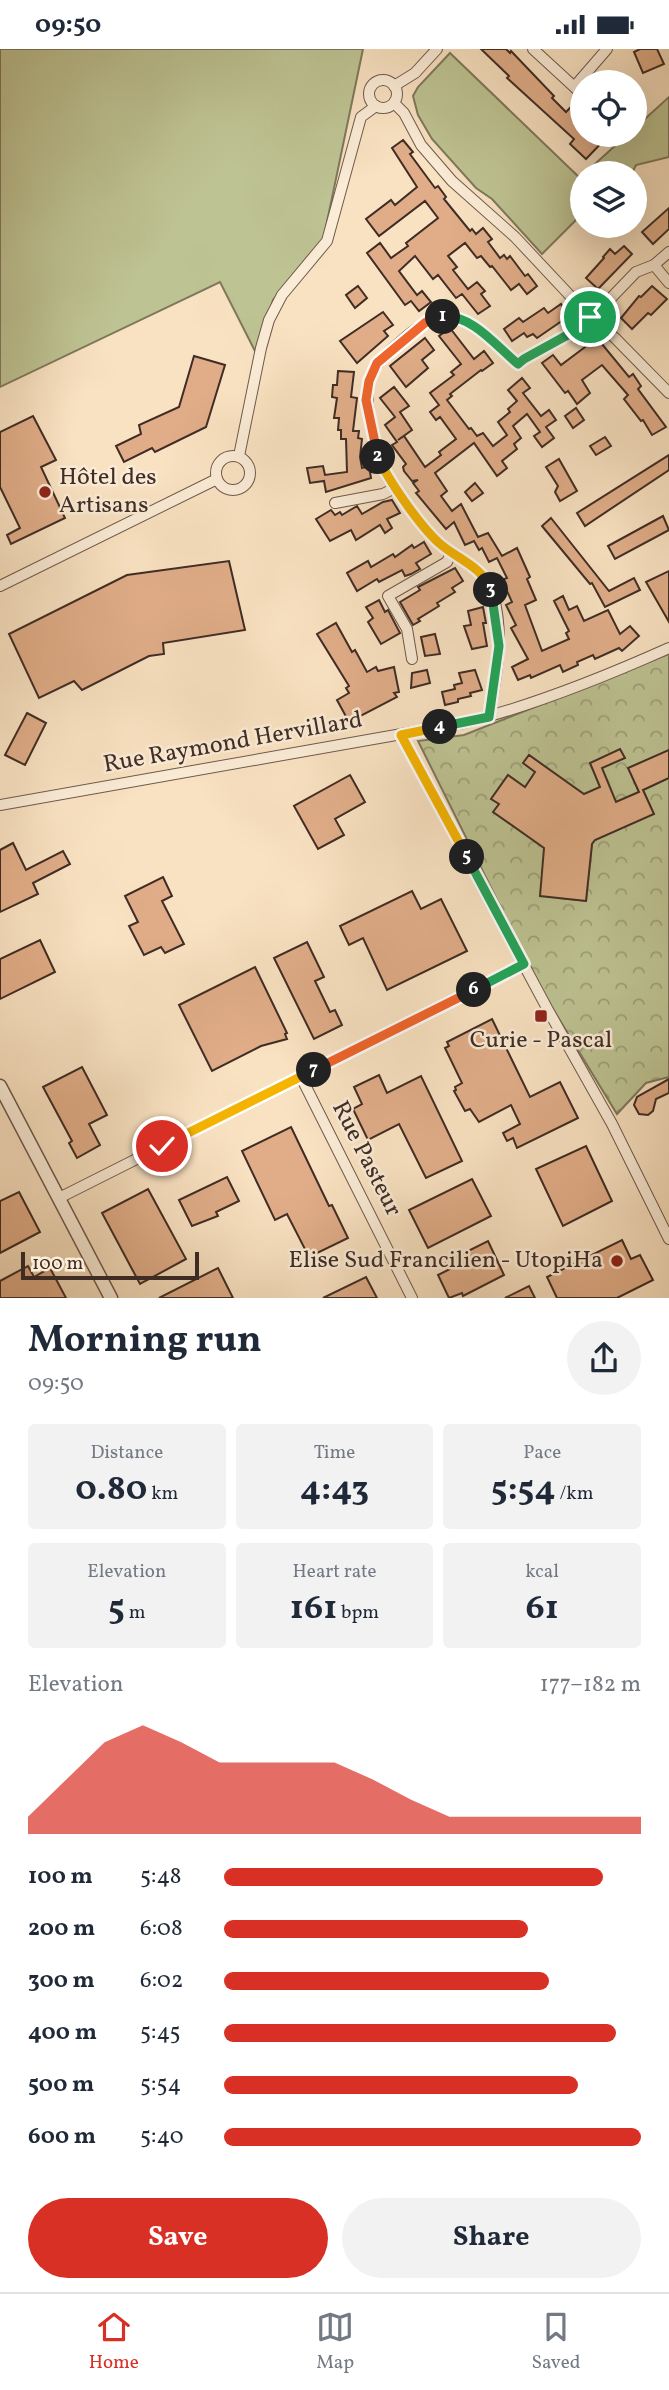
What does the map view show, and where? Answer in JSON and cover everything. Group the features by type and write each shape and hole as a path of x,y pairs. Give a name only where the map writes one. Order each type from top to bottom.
{"street":[{"path":"394,86 415,73 437,49"},
{"path":"533,49 570,82"},
{"path":"589,70 607,49"},
{"path":"239,456 269,320 282,296 327,241 361,117 376,106 386,108 394,103 397,96 394,86 383,81 373,85 370,96 376,106"},
{"path":"394,103 404,113 421,145 452,181 515,237 590,317 615,338 669,393"},
{"path":"489,717 499,646 494,598 488,581 478,569 437,541 395,488 378,456 366,400 369,381 377,363 387,353 426,322 438,318 457,317 468,322 518,364 582,327 596,307 611,297 636,272 654,265 669,252"},
{"path":"654,265 669,283"},
{"path":"233,455 244,459 251,470 244,487 232,490 217,479 217,466 233,455"},
{"path":"0,586 217,479"},
{"path":"335,503 395,488"},
{"path":"412,659 407,629 388,596 447,562 451,552"},
{"name":"Rue Raymond Hervillard","path":"0,805 401,735 489,717 566,692 669,648"},
{"path":"401,735 612,1124 669,1239"},
{"path":"59,1198 524,964"},
{"name":"Rue Pasteur","path":"301,1077 412,1298"},
{"path":"0,1086 111,1298"}],"green space":[{"path":"0,49 363,49 323,241 273,300 257,355 220,282 0,387"},
{"path":"450,53 570,168 570,226 542,254 432,139 418,115 413,96"},
{"path":"669,97 669,157 647,162 598,161 614,147 647,147 647,117"},
{"path":"669,654 669,750 629,768 639,792 583,816 530,781 514,802 561,836 560,898 586,901 592,844 595,840 653,813 643,790 669,778 669,1077 646,1083 617,1114 545,996 418,741 464,735"}],"building":[{"path":"481,49 511,51 566,112 570,108 570,135 507,78 509,76"},
{"path":"640,49 657,49 664,64 647,71 642,70 634,52"},
{"path":"403,140 435,188 438,186 446,197 444,199 470,231 472,229 476,234 483,228 492,239 488,242 500,258 504,255 507,259 510,256 525,276 528,274 537,286 527,294 519,284 511,290 492,266 481,256 477,258 465,243 448,256 457,267 453,270 468,289 477,282 485,291 481,294 490,306 478,314 462,294 456,298 438,275 433,279 415,256 399,271 417,295 422,291 431,302 419,311 411,301 405,305 367,253 380,243 391,258 438,218 425,201 379,236 366,219 391,200 395,205 417,187 392,148"},
{"path":"573,147 598,147 586,159"},
{"path":"669,208 669,229 653,244 647,237 647,228"},
{"path":"624,246 632,254 598,289 586,278 610,249 615,254"},
{"path":"358,286 367,298 355,308 346,295"},
{"path":"652,286 667,299 632,329 621,318 639,296"},
{"path":"561,304 569,316 537,338 533,334 527,337 524,333 512,341 504,329 519,318 523,322 544,308 548,313"},
{"path":"383,312 393,325 384,331 388,336 357,363 340,341"},
{"path":"450,328 474,359 484,351 493,363 450,394 452,396 447,400 477,436 483,433 493,446 507,435 498,422 510,412 508,409 517,401 508,390 522,378 530,388 523,393 541,416 549,410 556,420 546,427 554,438 542,447 534,436 540,432 527,414 513,426 521,438 514,444 517,449 502,461 507,468 497,476 474,443 435,473 447,491 441,496 452,511 461,504 478,537 488,533 502,556 517,548 530,577 527,579 536,600 525,605 542,651 569,639 566,633 569,631 554,601 563,596 569,610 577,606 584,621 608,610 620,634 630,626 639,636 622,651 619,648 595,659 593,655 563,672 560,665 531,678 530,675 518,680 512,667 528,659 511,628 516,625 506,605 512,602 502,580 507,578 497,558 489,562 482,548 479,550 474,541 465,545 454,522 446,529 416,493 419,491 413,483 418,480 412,481 404,471 406,464 392,445 397,442 385,425 395,417 380,398 394,387 409,406 400,412 412,430 398,440 404,436 425,467 441,455 439,452 456,439 440,417 436,420 430,412 439,405 430,393 454,375 451,372 461,364 439,336"},
{"path":"425,338 434,350 422,360 428,368 406,387 390,366"},
{"path":"597,338 629,377 633,374 641,386 638,389 666,427 652,435 643,420 641,421 624,399 628,395 602,365 582,380 590,393 577,404 542,363 553,355 561,365"},
{"path":"194,356 225,365 206,427 155,452 152,448 124,462 116,446 141,434 139,425 179,407"},
{"path":"338,371 354,372 351,397 357,398 353,431 359,431 358,438 362,439 362,468 369,466 371,478 326,492 324,481 310,483 307,468 323,466 325,475 347,472 346,439 341,439 341,430 338,430 339,418 334,418 337,398 332,397 333,385 337,385"},
{"path":"576,408 584,420 573,428 565,416"},
{"path":"33,416 56,460 41,467 65,518 11,544 7,535 20,528 0,487 0,432"},
{"path":"605,437 611,446 596,455 590,446"},
{"path":"669,455 669,470 585,526 577,513"},
{"path":"559,459 577,491 560,501 555,492 558,486 546,467"},
{"path":"475,483 483,493 472,501 465,492"},
{"path":"392,500 400,513 387,519 392,528 385,533 380,525 356,540 351,530 330,541 316,519 331,510 335,515 340,512 342,515 357,506 362,514"},
{"path":"663,516 669,530 615,559 608,546"},
{"path":"551,518 609,591 634,578 640,590 605,607 592,583 590,584 542,526"},
{"path":"424,542 431,554 416,563 420,569 411,574 405,576 402,570 379,582 377,579 357,591 347,573 368,561 371,567 393,554 395,557 412,545 414,548"},
{"path":"229,561 245,630 163,643 164,654 149,656 82,690 74,681 39,698 9,634 127,575"},
{"path":"455,568 463,581 452,588 455,592 437,603 439,606 413,625 400,602 420,590 418,587"},
{"path":"669,571 669,622 646,582"},
{"path":"379,600 385,612 388,610 400,633 381,644 368,622 373,618 366,607"},
{"path":"483,607 487,646 472,649 464,626 471,625 468,611"},
{"path":"336,623 367,672 376,667 378,671 394,667 399,692 394,693 397,697 349,722 337,700 349,693 346,688 349,686 317,634"},
{"path":"435,634 440,654 425,656 421,637"},
{"path":"427,670 430,683 411,688 412,673"},
{"path":"475,670 482,690 458,699 458,702 445,705 442,692 455,689 454,685 462,683 459,673"},
{"path":"27,713 46,723 25,765 5,755"},
{"path":"620,749 625,758 602,768 616,802 639,792 628,768 669,750 669,778 643,790 654,814 595,840 592,844 586,901 540,896 544,848 493,812 499,804 491,799 508,775 525,787 535,772 523,763 529,755 584,794 600,787 590,763"},
{"path":"350,775 365,802 335,819 344,835 318,849 294,806"},
{"path":"13,843 26,870 63,851 70,864 33,883 38,894 0,912 0,850"},
{"path":"163,877 172,896 162,901 184,944 165,953 161,947 144,955 129,926 138,922 125,896"},
{"path":"412,891 421,909 441,899 467,951 387,990 363,938 349,945 340,926"},
{"path":"40,940 55,972 0,999 0,959"},
{"path":"307,942 324,977 315,981 330,1012 335,1010 342,1025 314,1039 274,958"},
{"path":"255,967 287,1033 287,1039 261,1046 212,1071 179,1005"},
{"path":"492,1019 530,1097 560,1082 578,1118 517,1148 513,1138 507,1141 503,1133 520,1124 511,1105 479,1122 470,1109 465,1111 454,1091 455,1087 462,1083 445,1048 449,1046 447,1042"},
{"path":"82,1067 107,1115 89,1124 100,1145 77,1158 69,1143 72,1141 43,1087"},
{"path":"379,1075 387,1093 421,1076 462,1161 426,1178 399,1124 368,1140 353,1109 362,1104 354,1087"},
{"path":"669,1079 669,1093 656,1099 653,1111 648,1115 639,1114 634,1105 637,1097"},
{"path":"291,1127 329,1206 332,1205 348,1238 309,1257 287,1214 275,1220 242,1151"},
{"path":"586,1146 612,1201 563,1226 536,1169"},
{"path":"227,1177 239,1201 216,1212 218,1216 192,1226 179,1200"},
{"path":"472,1179 491,1216 428,1248 409,1210"},
{"path":"148,1189 186,1259 140,1284 102,1213"},
{"path":"19,1192 40,1232 0,1253 0,1201"},
{"path":"622,1240 631,1259 640,1255 653,1280 617,1298 557,1298 547,1277"},
{"path":"488,1241 504,1275 463,1296 462,1293 449,1298 438,1275 450,1269 446,1262"},
{"path":"28,1266 34,1277 50,1268 66,1298 0,1298 0,1281"},
{"path":"218,1268 233,1298 159,1298"},
{"path":"366,1277 377,1298 323,1298"},
{"path":"529,1286 535,1298 505,1298"}],"place":[{"name":"Hôtel des Artisans","path":"45,492"},
{"name":"Curie - Pascal","path":"541,1016"},
{"name":"Elise Sud Francilien - UtopiHa","path":"617,1261"}],"route":[{"path":"162,1146 524,964 401,735 489,717 499,646 494,598 488,581 478,569 437,541 384,471 378,456 366,400 369,381 377,363 426,322 457,317 468,322 518,364 582,327 590,317"}]}
